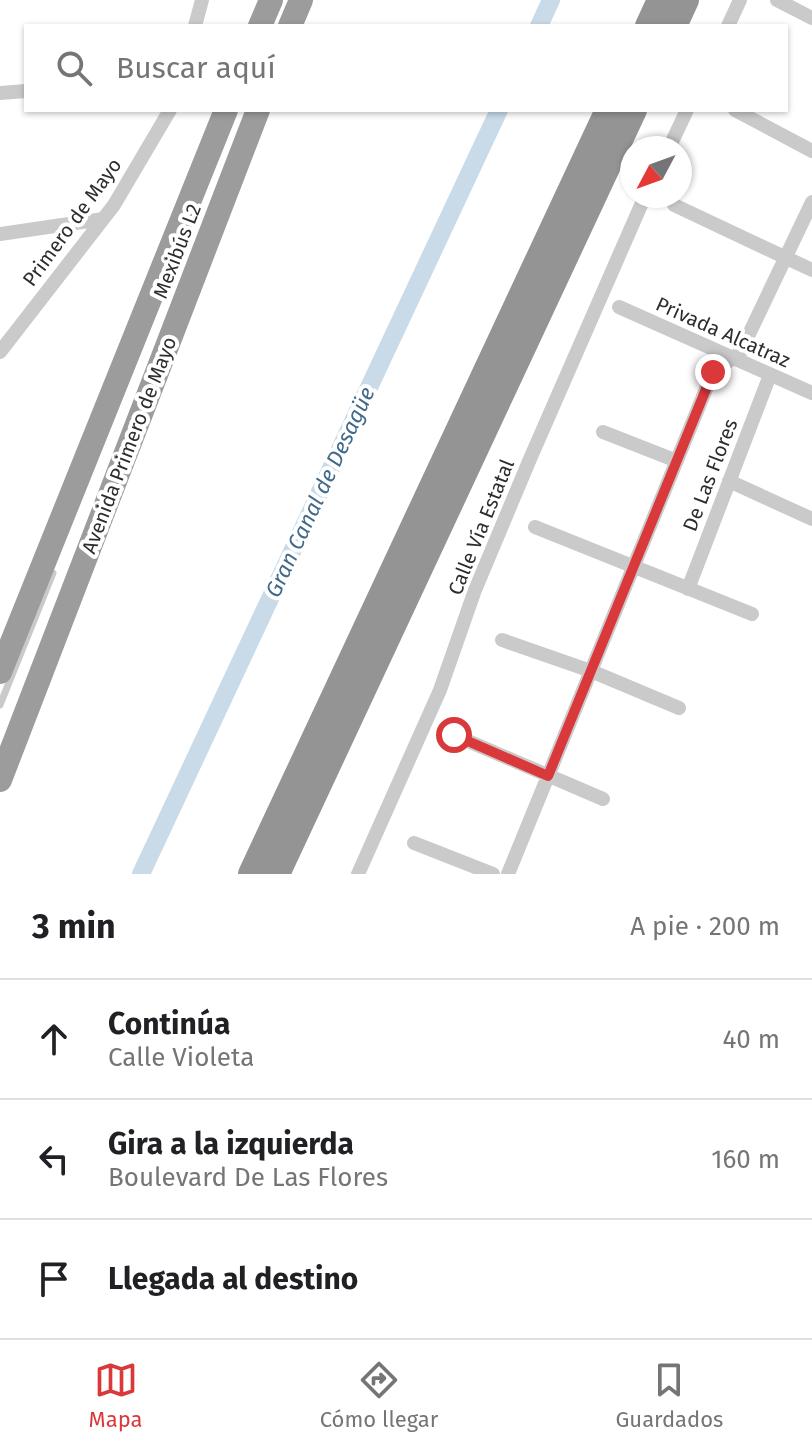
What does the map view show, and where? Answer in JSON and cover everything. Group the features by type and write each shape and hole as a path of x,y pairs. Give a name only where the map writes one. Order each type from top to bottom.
{"highway":[{"path":"261,24 271,0"},
{"path":"291,24 301,0"},
{"path":"649,24 660,0"},
{"path":"675,24 686,0"},
{"name":"Avenida Primero de Mayo","path":"0,672 225,112"},
{"name":"Avenida Primero de Mayo","path":"0,780 257,112"},
{"path":"251,874 607,112"},
{"path":"277,874 633,112"}],"street":[{"path":"196,24 202,0"},
{"path":"729,24 740,0"},
{"path":"777,0 812,18"},
{"path":"0,93 24,91"},
{"name":"Primero de Mayo","path":"0,352 114,205 169,112"},
{"path":"675,136 686,112"},
{"path":"739,112 812,151"},
{"path":"508,874 713,372 740,353 812,202"},
{"name":"Calle Vía Estatal","path":"358,874 440,690 475,590 640,208"},
{"path":"680,208 812,270"},
{"path":"0,234 103,219"},
{"name":"Privada Alcatraz","path":"619,307 812,393"},
{"name":"De Las Flores","path":"688,589 770,375"},
{"path":"603,432 677,461"},
{"path":"729,481 812,519"},
{"path":"535,527 752,614"},
{"path":"502,640 591,671 679,708"},
{"path":"454,735 603,799"},
{"path":"414,843 493,874"}],"lane":[{"path":"271,24 281,0"},
{"name":"Mexibús L2","path":"0,761 219,184"},
{"path":"0,705 58,560"}],"waterway":[{"name":"Gran Canal de Desagüe","path":"540,24 551,0"},
{"name":"Gran Canal de Desagüe","path":"141,874 498,112"}],"route":[{"path":"454,735 548,776 713,372"}]}
